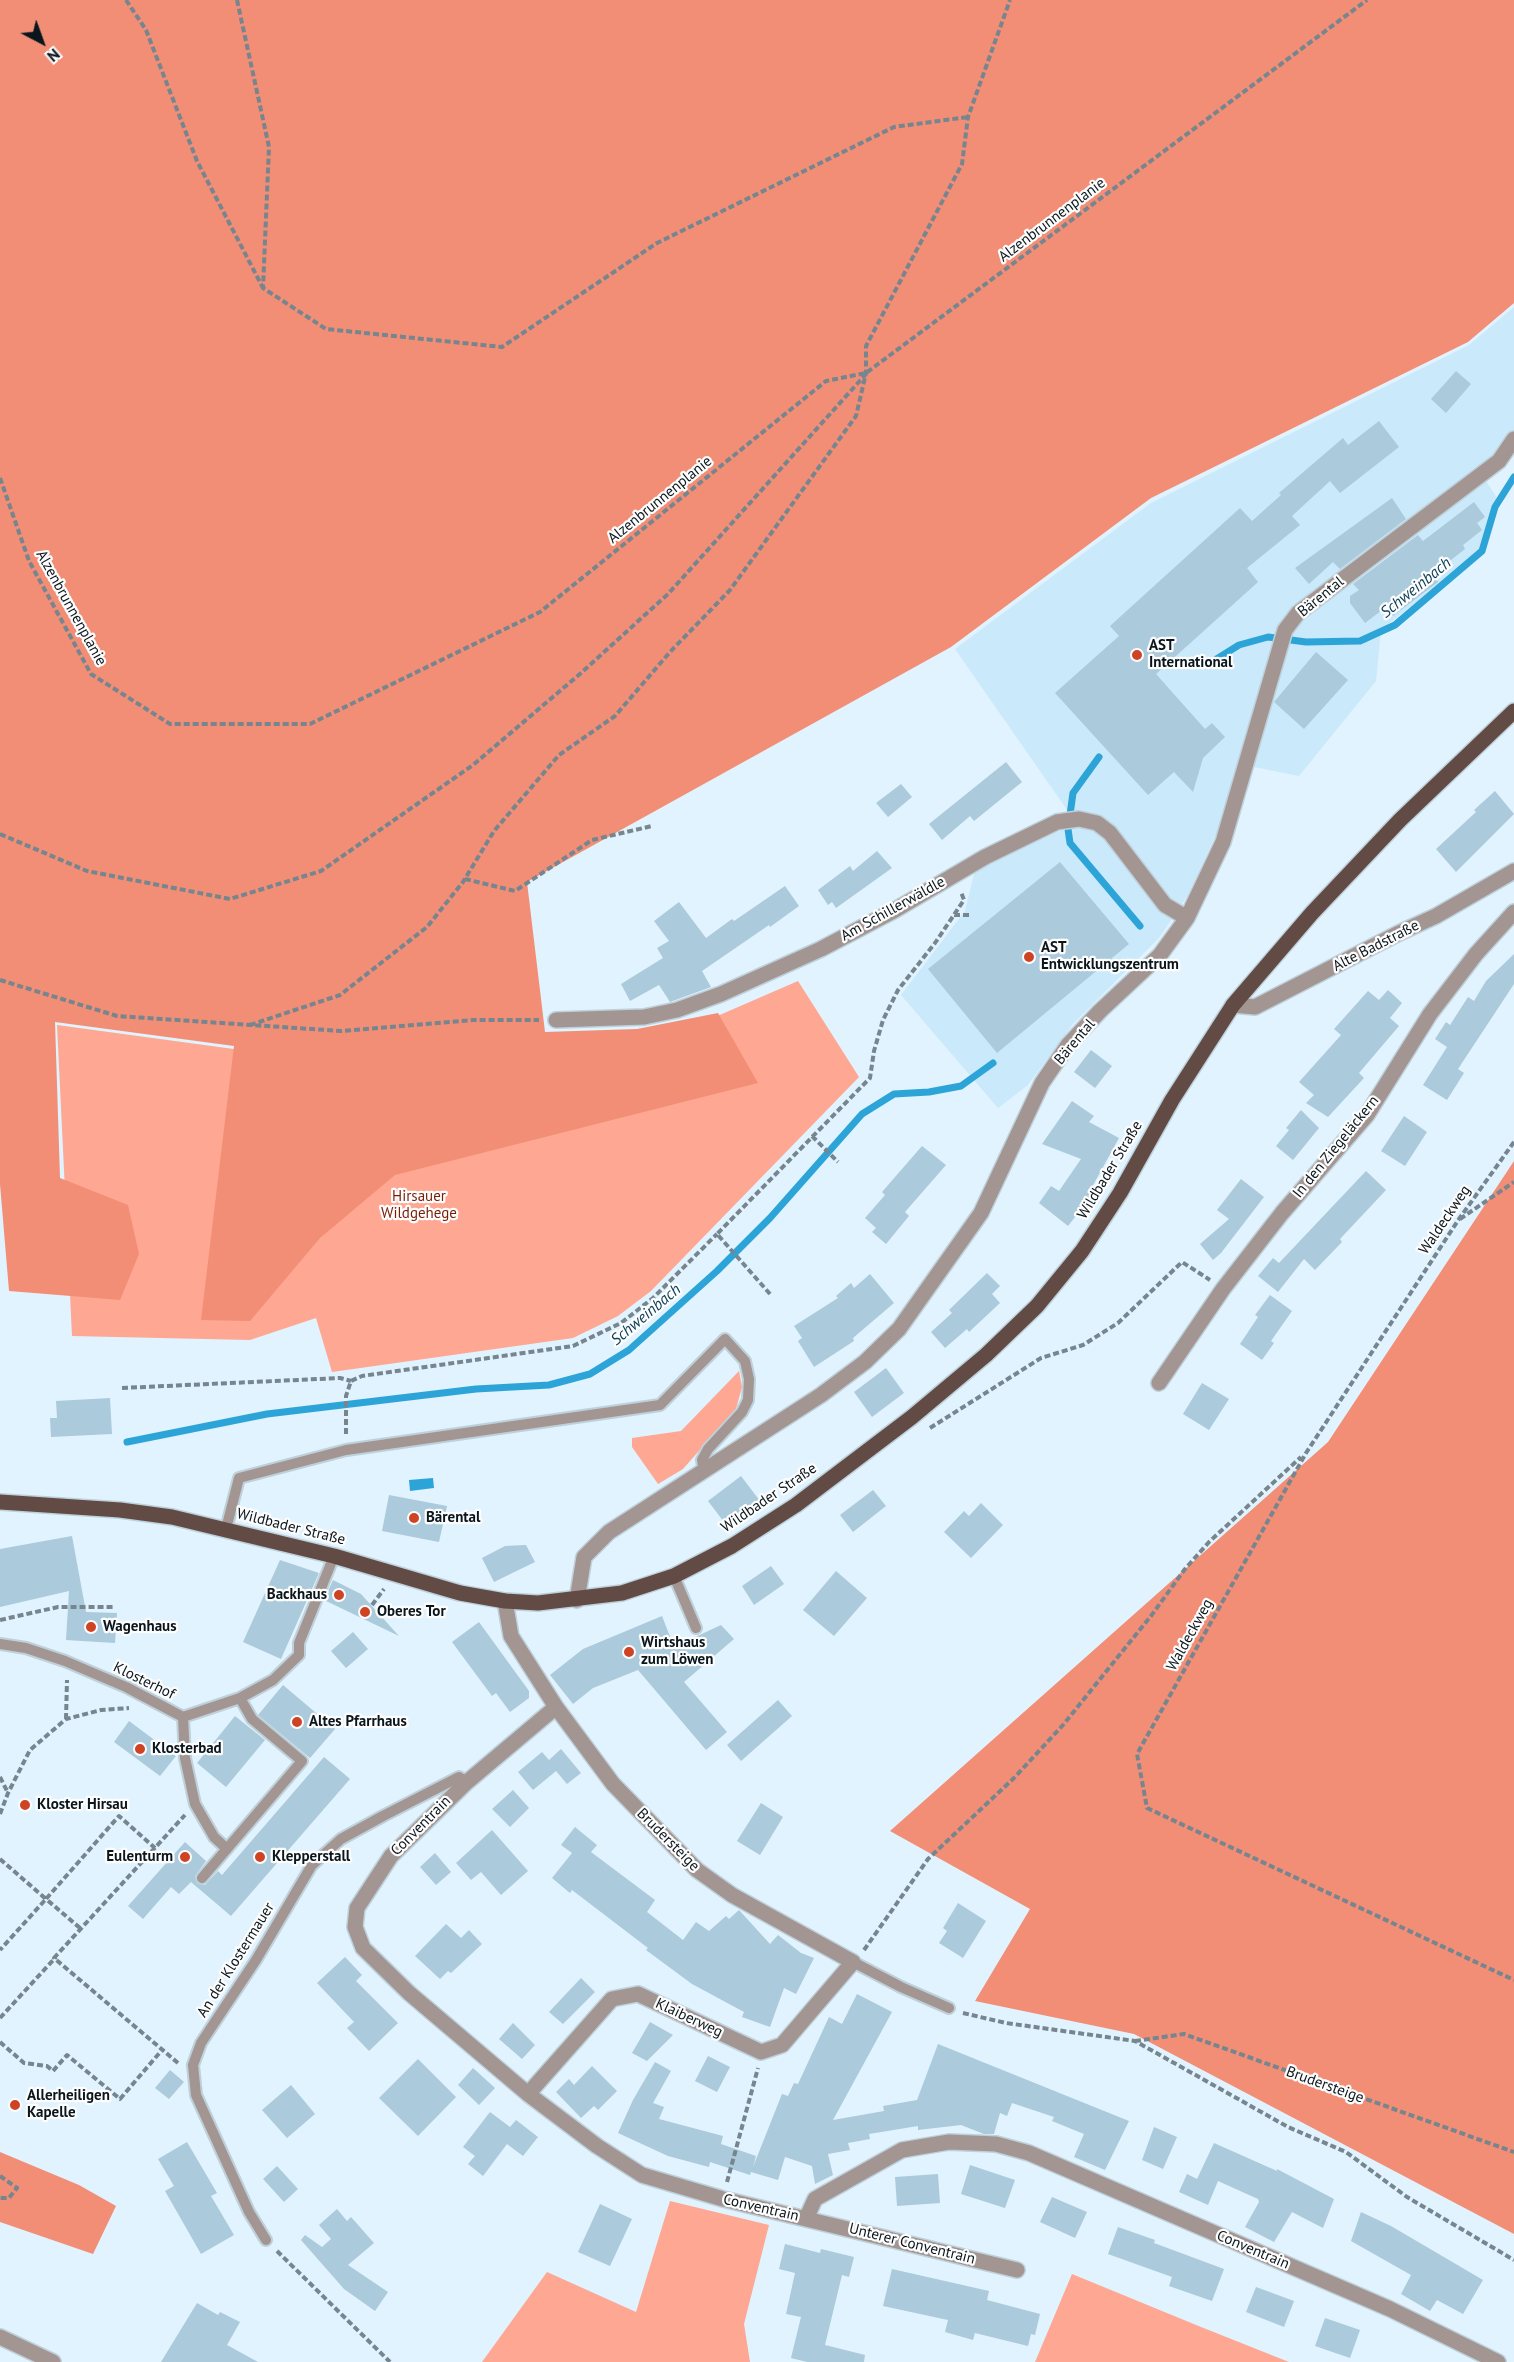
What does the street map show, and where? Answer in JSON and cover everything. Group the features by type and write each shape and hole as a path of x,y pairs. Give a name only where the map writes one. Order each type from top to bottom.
{"main road":[{"name":"Wildbader Straße","path":"0,1502 120,1510 172,1517 334,1556 460,1593 505,1601 538,1603 622,1593 674,1576 732,1546 796,1505 912,1417 986,1355 1037,1306 1082,1251 1114,1203 1172,1100 1233,1005 1312,913 1400,820 1514,711"}],"street":[{"name":"Bärental","path":"577,1600 584,1557 609,1532 821,1395 865,1362 899,1329 981,1213 1042,1083 1068,1045 1100,1011 1160,955 1187,918 1223,842 1285,630 1298,614 1499,461 1514,440"},
{"name":"Am Schillerwäldle","path":"556,1020 644,1017 677,1010 721,994 832,944 896,910 985,857 1057,822 1079,819 1097,823 1110,833 1165,905 1187,918"},
{"name":"Alte Badstraße","path":"1233,1005 1255,1007 1436,916 1514,871"},
{"name":"In den Ziegeläckern","path":"1159,1383 1223,1289 1282,1213 1367,1114 1430,1014 1476,954 1514,912"},
{"name":"Brudersteige","path":"505,1601 511,1636 556,1707 613,1784 697,1870 732,1895 858,1956"},
{"name":"Conventrain","path":"556,1707 467,1782 391,1856 357,1908 355,1927 363,1948 409,1993 528,2094 597,2146 642,2175 723,2199 806,2218 815,2199 902,2150 949,2142 996,2144 1029,2153 1390,2309 1498,2362"},
{"path":"762,2052 782,2044 858,1956"},
{"name":"Klaiberweg","path":"528,2094 612,1999 621,1997 638,1994 762,2052"},
{"name":"Unterer Conventrain","path":"806,2218 1017,2270"},
{"path":"0,2337 47,2360"}],"lane":[{"path":"226,1529 239,1478 346,1450 660,1405 725,1339 745,1361 749,1379 748,1400 742,1412 708,1449 702,1460 704,1472"},
{"name":"Klosterhof","path":"0,1644 26,1648 65,1661 183,1717 240,1698 273,1680 299,1655 299,1643 334,1556"},
{"path":"674,1576 696,1629"},
{"path":"202,1878 302,1761 252,1719 240,1698"},
{"path":"183,1717 185,1758 195,1804 214,1837 227,1849"},
{"name":"An der Klostermauer","path":"266,2240 249,2212 196,2095 193,2065 201,2043 255,1960 312,1865 341,1839 383,1816 459,1777 467,1782"},
{"name":"Brudersteige","path":"858,1956 901,1987 949,2008"}],"path":[{"path":"126,0 146,30 197,161 263,288 327,329 502,347 657,243 894,127 968,117"},
{"path":"237,0 269,147 263,288"},
{"path":"250,1024 340,995 427,927 465,879 494,831 559,755 615,716 670,652 730,590 856,416 866,373 866,346 962,164 968,117 1010,0"},
{"name":"Alzenbrunnenplanie","path":"0,478 29,561 91,674 170,724 310,724 540,612 826,381 866,373 1367,0"},
{"path":"0,834 87,871 230,899 321,871 473,765 581,674 668,594 866,373"},
{"path":"465,879 514,891 592,840 652,826"},
{"path":"122,1389 340,1378 351,1381 362,1376 573,1346 621,1323 653,1298 870,1078 874,1051 883,1020 898,990 935,943 964,900 956,874"},
{"path":"954,915 970,915"},
{"path":"0,980 117,1016 341,1031 473,1020 556,1020"},
{"path":"812,1136 838,1162"},
{"name":"Waldeckweg","path":"1514,1142 1459,1219 1306,1453 1137,1755 1147,1808 1514,1980"},
{"path":"1459,1219 1514,1182"},
{"path":"717,1234 770,1294"},
{"path":"926,1431 1041,1358 1083,1345 1118,1323 1182,1262 1223,1289"},
{"path":"346,1416 346,1396 351,1381"},
{"path":"858,1956 928,1859 1014,1778 1063,1725 1151,1616 1185,1569 1209,1542 1306,1453"},
{"path":"0,1620 58,1607 114,1607"},
{"path":"66,1719 67,1686"},
{"path":"0,1814 30,1750 66,1719 101,1710 130,1708 149,1699"},
{"path":"0,1778 8,1793"},
{"path":"0,1950 118,1816 155,1848"},
{"path":"0,2018 171,1831"},
{"path":"0,1859 80,1928"},
{"path":"56,1956 54,1958 176,2062 193,2065"},
{"path":"949,2008 969,2016 1006,2023 1135,2041 1288,2127 1346,2152 1407,2197 1514,2260"},
{"name":"Brudersteige","path":"1135,2041 1184,2034 1514,2152"},
{"path":"0,2042 24,2063 46,2066 53,2072 67,2055 120,2100 162,2050"},
{"path":"723,2199 762,2052"},
{"path":"0,2176 17,2188 9,2198 0,2199"},
{"path":"266,2240 390,2362"}],"shaded area":[{"path":"0,0 1514,0 1514,303 1468,342 1151,498 951,647 527,882 545,1032 637,1029 718,1013 758,1083 395,1175 320,1238 250,1321 201,1320 234,1046 55,1022 60,1178 128,1205 139,1254 120,1300 9,1291 0,1184"},
{"path":"1514,307 1514,431 1479,470 1497,498 1479,552 1381,630 1376,681 1299,776 1239,764 1224,817 1188,895 1159,938 1073,1024 1028,1085 998,1108 901,995 965,911 975,870 1057,832 1079,827 955,649 1151,503 1469,345"},
{"path":"1514,1161 1514,2234 1134,2034 975,2001 1030,1909 890,1831 1328,1442"},
{"path":"0,2152 79,2185 116,2206 93,2254 0,2222"}],"green space":[{"name":"Hirsauer Wildgehege","path":"798,981 859,1077 651,1291 618,1316 573,1338 332,1372 316,1318 250,1340 72,1336 57,1025 241,1050 692,1027"},
{"path":"739,1371 742,1387 736,1409 683,1469 658,1484 632,1447 632,1438 681,1431"},
{"path":"670,2201 769,2225 744,2324 750,2362 482,2362 547,2272 636,2312"},
{"path":"1072,2274 1201,2327 1289,2362 1035,2362"}],"water":[{"path":"433,1478 434,1488 410,1491 409,1480"}],"building":[{"path":"1456,371 1471,384 1446,413 1431,399"},
{"name":"AST International","path":"1379,421 1399,447 1340,493 1330,481 1292,516 1300,525 1247,568 1258,582 1156,674 1205,729 1212,723 1225,737 1203,758 1193,792 1174,772 1148,795 1055,693 1119,636 1110,626 1240,508 1252,521 1281,495 1279,493 1343,438 1348,445"},
{"path":"1392,498 1406,519 1340,569 1333,562 1309,584 1295,568"},
{"path":"1474,502 1485,517 1477,523 1482,530 1463,545 1465,549 1433,574 1438,582 1393,616 1386,607 1365,623 1350,603 1350,596 1359,590 1353,584 1418,535 1423,541"},
{"path":"1316,652 1348,680 1304,729 1274,702"},
{"path":"1006,762 1022,782 974,821 970,816 942,840 929,824"},
{"path":"901,784 912,797 888,817 876,803"},
{"path":"1495,791 1514,814 1456,872 1436,849"},
{"path":"877,851 892,868 836,908 832,902 828,905 818,890 850,866 853,871"},
{"name":"AST Entwicklungszentrum","path":"1060,862 1129,944 997,1053 928,969"},
{"path":"785,886 799,906 702,971 711,987 670,1002 659,985 630,1001 621,984 663,958 657,948 669,941 654,921 679,902 706,938"},
{"path":"1514,954 1514,984 1458,1069 1464,1073 1447,1100 1423,1085 1447,1047 1435,1039 1446,1022 1450,1025 1468,997 1474,1001 1486,981"},
{"path":"1388,990 1402,1003 1390,1018 1399,1026 1359,1073 1364,1078 1328,1117 1306,1103 1314,1095 1299,1082 1341,1035 1334,1029 1368,991 1379,1000"},
{"path":"1091,1050 1112,1066 1095,1088 1074,1072"},
{"path":"1072,1101 1094,1116 1089,1122 1119,1138 1091,1189 1095,1192 1068,1226 1039,1203 1051,1186 1059,1191 1081,1159 1042,1144"},
{"path":"1301,1110 1319,1128 1293,1160 1276,1146 1289,1130 1286,1128"},
{"path":"1404,1116 1427,1132 1405,1166 1381,1151"},
{"path":"922,1146 946,1165 905,1212 909,1216 886,1244 872,1232 876,1228 865,1218 885,1195 882,1192"},
{"path":"1366,1171 1386,1190 1340,1239 1342,1242 1315,1270 1304,1259 1278,1292 1258,1276 1273,1258 1279,1263"},
{"path":"1241,1179 1264,1197 1221,1253 1213,1260 1200,1244 1229,1219 1217,1210"},
{"path":"987,1273 1000,1286 992,1294 1000,1303 969,1332 967,1329 945,1348 931,1332 952,1313 949,1310"},
{"path":"870,1274 894,1303 853,1338 854,1341 814,1367 798,1341 802,1338 794,1326 838,1298 836,1296 851,1283 854,1288"},
{"path":"1270,1295 1292,1311 1271,1341 1274,1343 1262,1360 1240,1344 1258,1317 1255,1315"},
{"path":"886,1368 904,1393 872,1417 854,1392"},
{"path":"1202,1383 1229,1399 1209,1430 1183,1414"},
{"path":"110,1398 112,1434 51,1437 50,1418 57,1418 56,1401"},
{"path":"741,1476 760,1501 727,1526 708,1501"},
{"path":"873,1490 886,1506 853,1532 840,1515"},
{"name":"Bärental","path":"389,1495 447,1506 439,1542 382,1531"},
{"path":"981,1503 1003,1525 971,1558 944,1532 964,1511 969,1516"},
{"path":"72,1536 86,1612 117,1613 115,1643 66,1640 69,1591 0,1607 0,1549"},
{"path":"526,1545 535,1562 494,1582 482,1558 505,1546"},
{"path":"280,1560 319,1573 281,1659 243,1642"},
{"path":"771,1566 784,1584 754,1605 742,1586"},
{"path":"836,1571 867,1598 834,1636 803,1610"},
{"path":"333,1580 361,1594 399,1636 324,1600"},
{"path":"662,1616 674,1647 721,1625 734,1639 684,1682 727,1732 706,1750 638,1670 593,1688 573,1704 550,1675 583,1649"},
{"path":"479,1622 529,1691 529,1698 510,1712 496,1693 492,1696 452,1642"},
{"path":"353,1632 368,1649 346,1668 331,1651"},
{"name":"Altes Pfarrhaus","path":"283,1685 335,1729 310,1758 258,1715"},
{"path":"778,1700 792,1716 741,1761 727,1745"},
{"path":"235,1716 265,1740 226,1787 197,1763"},
{"name":"Klosterbad","path":"129,1721 176,1756 160,1776 114,1742"},
{"path":"561,1749 581,1773 567,1784 556,1771 533,1790 518,1772 542,1752 549,1760"},
{"path":"324,1757 350,1779 231,1916 191,1882 179,1894 171,1887 143,1919 128,1906 185,1842 206,1861 195,1876 197,1883 205,1885 218,1871 222,1875"},
{"path":"513,1790 529,1808 510,1827 492,1809"},
{"path":"761,1803 783,1817 760,1855 737,1841"},
{"path":"575,1827 597,1845 591,1852 655,1900 647,1912 683,1940 696,1922 709,1931 726,1916 729,1919 739,1910 770,1944 778,1935 801,1953 814,1958 796,1994 784,1988 770,2027 742,2017 744,2012 692,1984 572,1890 570,1893 552,1878 572,1853 561,1845"},
{"path":"492,1830 528,1871 501,1895 481,1872 471,1880 456,1863"},
{"path":"435,1853 451,1872 436,1885 420,1867"},
{"path":"958,1903 986,1921 963,1958 939,1943 947,1931 943,1928"},
{"path":"446,1924 461,1938 469,1930 482,1944 451,1973 448,1971 440,1979 415,1956"},
{"path":"345,1957 362,1975 356,1981 398,2023 369,2051 347,2028 354,2022 317,1983"},
{"path":"581,1978 595,1992 563,2024 549,2012"},
{"path":"857,1994 892,2012 833,2120 884,2111 883,2106 917,2100 938,2044 1129,2121 1105,2170 1074,2157 1084,2134 1052,2121 1054,2117 1012,2103 1007,2116 1000,2113 994,2134 984,2134 961,2125 918,2130 918,2126 869,2134 870,2139 848,2143 850,2150 828,2154 833,2175 815,2184 812,2166 785,2157 778,2180 751,2172 750,2175 710,2162 709,2167 668,2156 618,2133 633,2100 655,2062 671,2071 653,2103 664,2107 659,2119 723,2136 721,2144 756,2156 753,2167 782,2094 788,2096 794,2083 798,2084 829,2017 842,2024"},
{"path":"650,2022 673,2035 647,2061 632,2053"},
{"path":"513,2023 535,2045 522,2059 499,2039"},
{"path":"708,2056 730,2067 717,2092 695,2081"},
{"path":"418,2059 456,2097 418,2136 379,2098"},
{"path":"592,2066 617,2091 598,2110 594,2106 581,2118 556,2092 569,2079 574,2085"},
{"path":"473,2068 495,2088 479,2105 458,2085"},
{"path":"170,2070 184,2082 169,2099 155,2088"},
{"path":"291,2085 315,2114 287,2138 262,2110"},
{"path":"490,2112 510,2127 516,2120 538,2137 523,2156 507,2144 483,2176 468,2164 475,2156 463,2147"},
{"path":"1154,2127 1177,2137 1163,2169 1142,2160"},
{"path":"187,2142 217,2193 211,2196 234,2235 201,2254 165,2191 174,2186 158,2159"},
{"path":"1214,2143 1277,2171 1277,2169 1334,2199 1323,2228 1292,2212 1274,2242 1245,2227 1259,2202 1258,2199 1218,2181 1208,2205 1179,2192 1187,2174 1197,2179"},
{"path":"970,2165 1015,2180 1005,2208 961,2194"},
{"path":"277,2166 298,2189 284,2202 263,2179"},
{"path":"938,2174 940,2203 897,2206 895,2177"},
{"path":"1052,2197 1087,2212 1075,2238 1040,2222"},
{"path":"600,2204 632,2219 610,2266 578,2252"},
{"path":"337,2209 347,2221 351,2217 374,2243 348,2265 388,2292 375,2311 344,2289 301,2240 305,2235 322,2247 331,2239 319,2225"},
{"path":"1361,2212 1391,2226 1483,2280 1463,2314 1437,2300 1430,2311 1401,2294 1411,2275 1351,2241"},
{"path":"1118,2227 1224,2269 1212,2301 1169,2286 1172,2277 1108,2254"},
{"path":"785,2244 820,2253 821,2249 854,2257 849,2277 842,2275 825,2345 865,2355 864,2362 807,2362 791,2358 801,2317 786,2314 795,2273 779,2269"},
{"path":"892,2269 989,2291 987,2300 1040,2314 1035,2335 1031,2334 1028,2346 975,2333 973,2340 945,2332 948,2320 883,2306"},
{"path":"1256,2287 1294,2301 1284,2327 1246,2312"},
{"path":"197,2303 218,2315 220,2312 240,2322 227,2345 258,2362 161,2362"},
{"path":"1325,2318 1360,2330 1350,2358 1315,2346"}],"waterway":[{"name":"Schweinbach","path":"1215,660 1239,645 1268,637 1306,642 1360,641 1395,625 1482,551 1495,507 1514,477"},
{"name":"Schweinbach","path":"1099,757 1073,793 1068,829 1070,843 1140,926"},
{"name":"Schweinbach","path":"127,1442 267,1414 476,1389 549,1385 590,1374 629,1350 717,1271 770,1218 862,1114 894,1094 929,1092 961,1086 993,1063"}],"place":[{"name":"AST International","path":"1137,655"},
{"name":"AST Entwicklungszentrum","path":"1029,957"},
{"name":"Bärental","path":"414,1518"},
{"name":"Backhaus","path":"339,1595"},
{"name":"Oberes Tor","path":"365,1612"},
{"name":"Wagenhaus","path":"91,1627"},
{"name":"Wirtshaus zum Löwen","path":"629,1652"},
{"name":"Altes Pfarrhaus","path":"297,1722"},
{"name":"Klosterbad","path":"140,1749"},
{"name":"Kloster Hirsau","path":"25,1805"},
{"name":"Eulenturm","path":"185,1857"},
{"name":"Klepperstall","path":"260,1857"},
{"name":"Allerheiligen Kapelle","path":"15,2105"}]}
